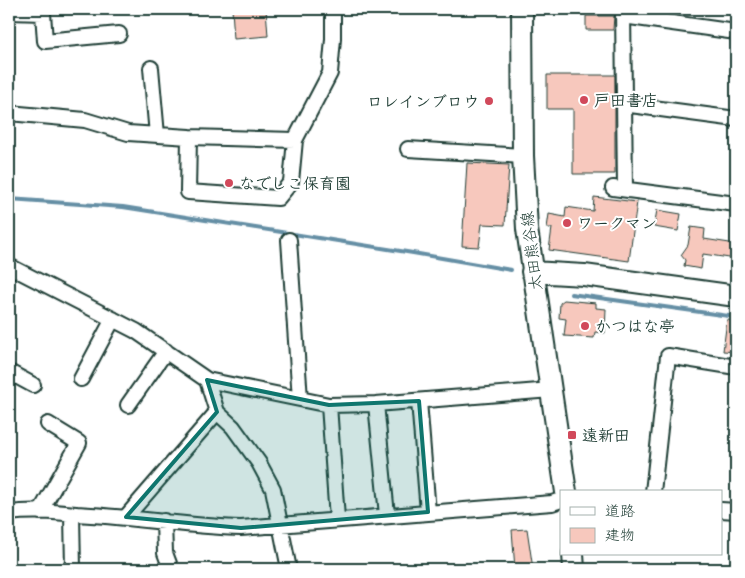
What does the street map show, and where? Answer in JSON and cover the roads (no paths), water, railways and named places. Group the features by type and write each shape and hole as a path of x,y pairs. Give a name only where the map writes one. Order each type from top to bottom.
{"main road":[{"name":"太田熊谷線","path":"522,9 523,156 532,272 566,490"},
{"path":"532,272 584,275 736,296"},
{"path":"573,556 574,569"}],"street":[{"path":"189,136 188,192 278,198 291,182 294,140 330,74 333,9"},
{"path":"9,12 43,13 45,41 118,34"},
{"path":"736,32 623,12 623,104 619,188 736,204"},
{"path":"151,68 157,135"},
{"path":"623,104 736,119"},
{"path":"9,113 85,120 128,133 294,140"},
{"path":"408,149 523,156"},
{"path":"289,240 300,399"},
{"path":"9,266 136,330 207,380 329,406 551,390"},
{"path":"81,379 113,319"},
{"path":"128,405 166,351"},
{"path":"653,490 668,356 736,367"},
{"path":"9,372 33,385"},
{"path":"207,380 217,412 233,427 259,463 273,489 289,569"},
{"path":"419,401 428,512"},
{"path":"376,404 387,515"},
{"path":"329,406 337,519"},
{"path":"126,517 217,412"},
{"path":"40,512 79,443 48,424"},
{"path":"9,513 40,512 126,517 241,528 552,503 560,500"},
{"path":"722,510 736,511"},
{"path":"72,514 73,569"},
{"path":"164,521 165,552 171,569"}],"waterway":[{"path":"9,199 123,207 511,270"},
{"path":"571,294 736,317"}],"place":[{"name":"戸田書店","path":"584,100"},
{"name":"ロレインブロウ","path":"489,101"},
{"name":"なでしこ保育園","path":"229,183"},
{"name":"ワークマン","path":"567,223"},
{"name":"かつはな亭","path":"585,326"},
{"name":"遠新田","path":"572,435"}]}
